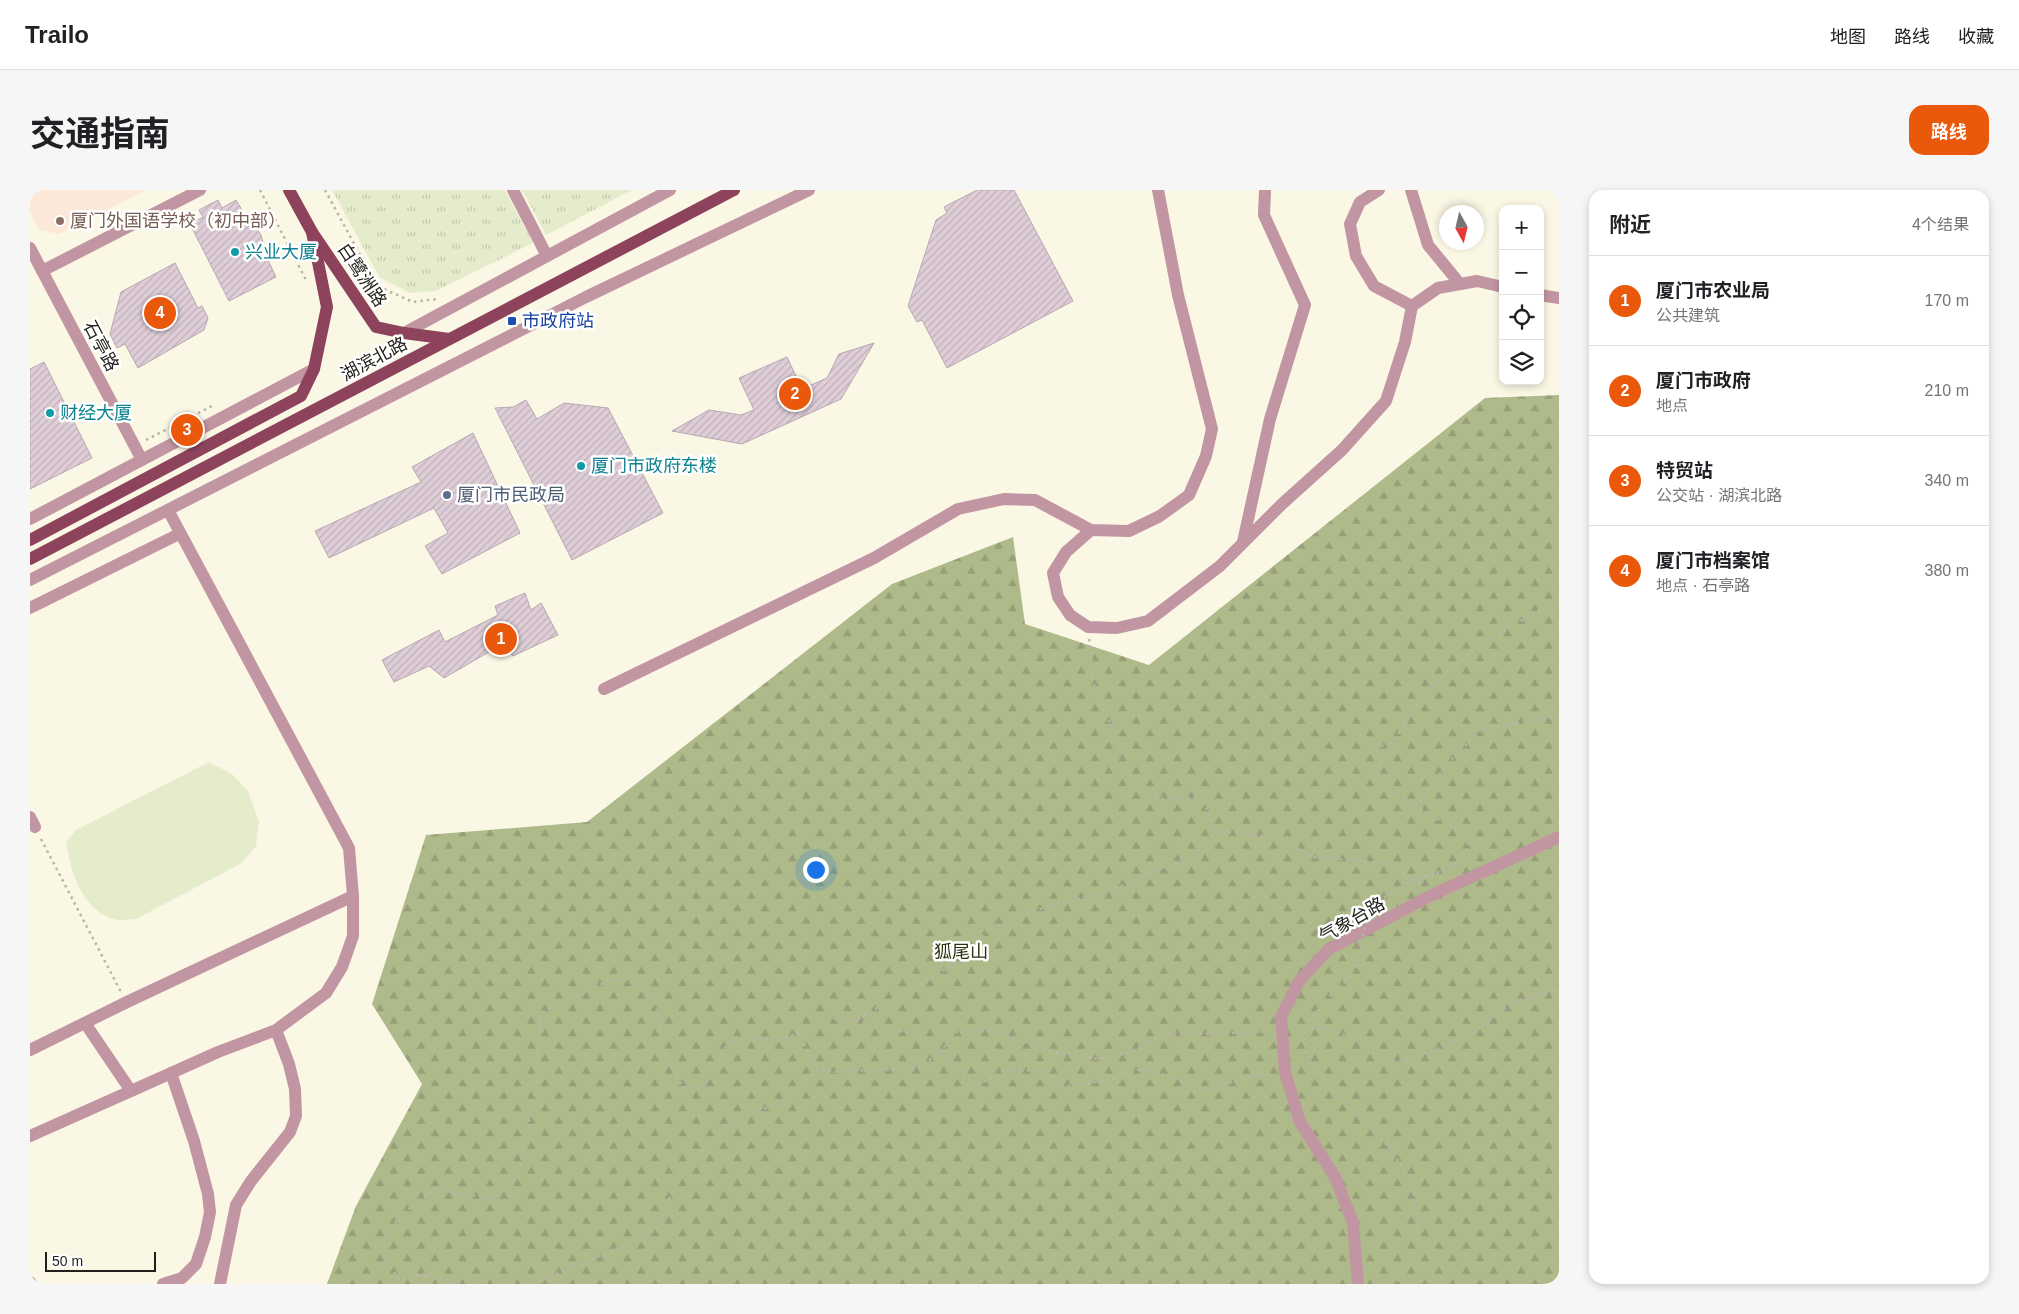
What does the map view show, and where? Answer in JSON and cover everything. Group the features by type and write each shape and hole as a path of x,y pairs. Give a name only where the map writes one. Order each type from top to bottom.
{"main road":[{"name":"白鹭洲路","path":"289,190 312,232 376,326 404,333 450,339"},
{"name":"湖滨北路","path":"30,559 734,190"},
{"name":"白鹭洲路","path":"30,540 301,396 314,370 327,307 312,232"}],"street":[{"path":"42,271 200,190"},
{"path":"513,190 547,256"},
{"path":"404,333 670,190"},
{"path":"30,580 586,297 809,190"},
{"path":"604,689 874,558 958,509 1004,499 1035,500 1091,530 1129,531 1160,516 1189,495 1206,456 1212,429 1178,295 1158,190"},
{"path":"1243,542 1270,419 1305,304 1264,215 1265,190"},
{"path":"1379,190 1360,202 1350,224 1356,256 1374,286 1412,306"},
{"path":"1412,190 1428,245 1460,284"},
{"name":"石亭路","path":"30,248 142,460"},
{"path":"1091,530 1066,552 1053,573 1058,597 1070,615 1088,627 1117,628 1148,621 1220,566 1282,504 1342,450 1386,401 1406,342 1412,306 1438,288 1476,281 1499,286"},
{"path":"1544,296 1559,298"},
{"path":"30,519 314,370"},
{"path":"30,1136 171,1073 276,1030 326,993 342,967 353,936 350,848 179,534 168,510"},
{"path":"30,608 179,534"},
{"name":"气象台路","path":"1281,1017 1299,981 1329,949 1432,895 1559,837"},
{"path":"30,1050 127,1002 353,896"},
{"path":"1281,1017 1285,1072 1300,1122 1335,1176 1353,1223 1358,1284"},
{"path":"85,1023 131,1091"},
{"path":"220,1284 236,1206 251,1181 290,1132 296,1116 295,1089 289,1064 276,1030"},
{"path":"162,1284 182,1278 196,1264 206,1237 210,1212 208,1194 194,1141 171,1073"}],"path":[{"path":"260,190 308,285"},
{"path":"325,190 377,286 413,302 439,299"},
{"path":"134,446 215,404"},
{"path":"1395,1284 1404,1273 1417,1244 1418,1212 1409,1176 1388,1146 1316,1072 1306,1052 1304,1029 1323,1003 1348,978 1360,959 1363,933 1370,912 1386,896 1411,881 1448,869 1464,858 1468,844 1461,832 1394,794 1379,781 1379,766 1388,750 1416,706 1447,672 1485,640 1551,604 1559,602"},
{"path":"1088,627 1094,693 1125,752 1131,787 1166,800 1202,797 1215,831"},
{"path":"1416,806 1448,763 1481,730 1559,716"},
{"path":"1364,736 1388,750"},
{"path":"33,822 75,907 127,1002"},
{"path":"1215,831 1282,838 1312,857 1385,863 1423,885 1432,895"},
{"path":"855,1021 888,1000 926,981 966,955 988,931 1032,911 1112,890 1196,853 1215,831"},
{"path":"458,1284 425,1274 399,1279 382,1254 388,1231 406,1211 435,1189 496,1198 518,1174 537,1082 540,1013 610,980 627,979 655,998 664,1051 682,1088 703,1088 729,1041 790,1037 798,1032 840,1017 900,1030 940,1052 976,1086 1003,1071 1041,1070 1068,1086 1109,1080 1144,1068 1207,1090 1250,1076 1285,1072"},
{"path":"1304,1029 1329,1028 1369,1046 1389,1062 1428,1053 1475,1031 1513,1002 1559,989"},
{"path":"525,1284 552,1276 608,1254 657,1229 680,1172 736,1118 782,1103 800,1084 818,1070 833,1072 919,1068 940,1052 955,1032 985,1030 1011,1036 1055,1052 1098,1059 1133,1052 1162,1035 1259,1032 1281,1017"},
{"path":"798,1032 818,1070"},
{"path":"425,1274 426,1284"},
{"path":"552,1276 554,1284"}],"shaded area":[{"name":"厦门外国语学校（初中部）","path":"30,190 146,190 59,234 39,230 30,211"}],"green space":[{"path":"332,190 505,190 533,243 436,291 411,293 380,278"},
{"path":"522,190 632,190 546,235"},
{"name":"狐尾山","path":"1559,395 1559,1284 327,1284 356,1206 422,1084 372,1004 426,835 587,822 892,584 1013,537 1025,624 1149,665 1485,398"},
{"path":"209,762 232,774 248,791 259,822 256,846 242,863 136,919 117,920 105,916 95,909 80,890 71,866 66,842 76,830"}],"building":[{"path":"977,190 1014,190 1073,301 947,368 922,320 917,322 908,306 936,220 947,213 944,207"},
{"name":"兴业大厦","path":"218,200 222,208 236,200 248,220 261,235 267,258 276,277 229,301 190,224 203,217 199,210"},
{"path":"175,263 198,308 202,306 208,318 204,330 138,368 125,344 117,348 110,334 121,292"},
{"path":"874,343 841,399 742,444 672,431 709,410 741,415 754,410 739,378 787,357 802,389 827,378 839,354"},
{"name":"财经大厦","path":"44,362 92,458 30,489 30,369"},
{"name":"厦门市政府东楼","path":"526,400 537,419 564,403 608,408 663,513 572,560 495,408 513,407"},
{"name":"厦门市民政局","path":"473,433 520,533 442,574 425,546 448,533 434,508 329,558 315,531 421,482 412,467"},
{"path":"525,593 531,610 541,603 558,635 513,656 501,645 444,678 429,666 394,682 382,660 439,630 445,642 498,615 495,606"}],"place":[{"name":"厦门外国语学校（初中部）","path":"60,221"},
{"name":"兴业大厦","path":"235,252"},
{"name":"厦门市档案馆","path":"160,313"},
{"name":"市政府站","path":"512,321"},
{"name":"厦门市政府","path":"795,394"},
{"name":"财经大厦","path":"50,413"},
{"name":"特贸站","path":"187,430"},
{"name":"厦门市政府东楼","path":"581,466"},
{"name":"厦门市民政局","path":"447,495"},
{"name":"厦门市农业局","path":"501,639"}]}
